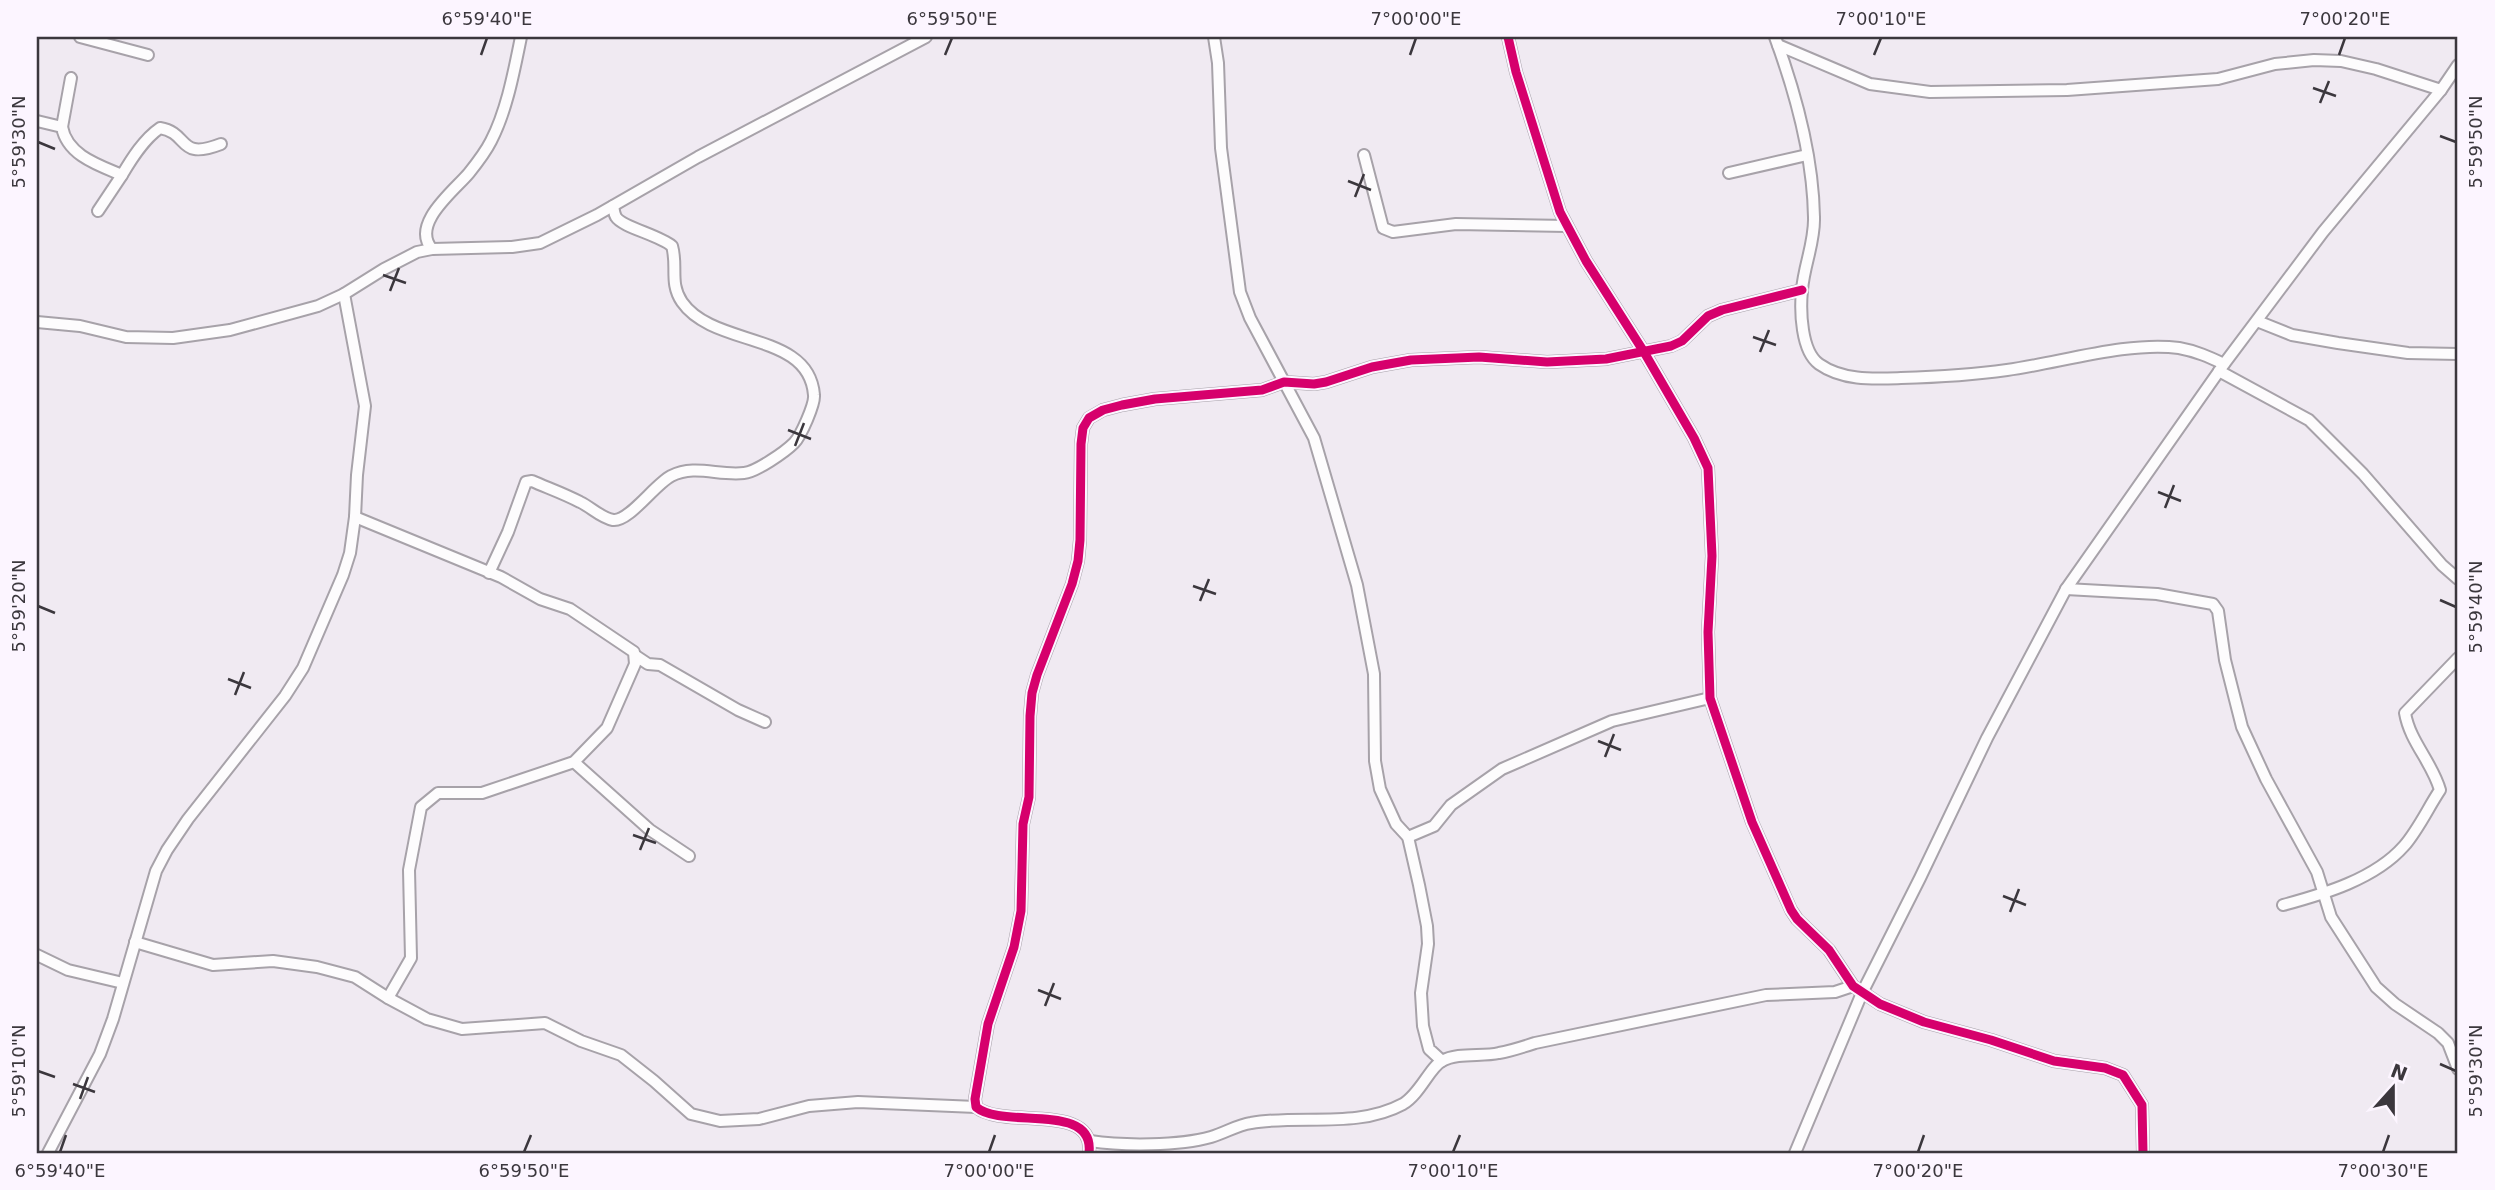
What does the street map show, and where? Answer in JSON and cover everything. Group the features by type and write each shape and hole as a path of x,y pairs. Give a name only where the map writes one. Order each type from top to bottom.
{"street":[{"path":"80,37 148,55"},
{"path":"432,249 426,238 427,227 435,209 467,175 492,140 506,100 521,37"},
{"path":"37,322 80,326 126,337 173,338 230,330 318,306 417,252 540,243 926,37"},
{"path":"1214,37 1221,148 1240,292 1250,318 1314,438 1357,585 1374,674 1375,761 1380,789 1396,824 1408,837 1427,926 1428,944 1421,993 1423,1026 1429,1049 1442,1061"},
{"path":"1508,37 1560,212 1586,261 1695,438 1707,468 1712,556 1708,632 1710,698 1752,822 1791,909 1797,919 1829,950 1858,989 1901,1014 2054,1061 2105,1068 2123,1075 2141,1105 2143,1153"},
{"path":"1777,41 1800,55 1870,84 1930,92 2067,90 2218,79 2275,64 2314,60 2342,61 2376,69 2441,90"},
{"path":"1777,41 1798,102 1807,155 1814,218 1802,290 1805,334 1813,359 1836,373 1854,378 1979,373 2130,349 2157,347 2194,351 2309,419 2347,456 2442,565 2458,579"},
{"path":"1787,68 1800,55"},
{"path":"1795,1153 1858,989 2066,589 2221,368 2323,232 2441,90 2453,82 2458,65"},
{"path":"71,78 62,127 64,138 75,151 122,175"},
{"path":"37,121 62,127"},
{"path":"98,211 131,159 153,132 160,128 166,129 195,151 204,151 221,144"},
{"path":"1364,155 1383,228 1393,232 1456,224 1567,226"},
{"path":"1729,173 1807,155"},
{"path":"489,573 508,532 526,482 531,481 582,503 602,516 613,520 622,519 630,514 654,487 685,470 746,473 765,464 794,443 815,397 809,375 797,358 720,329 683,304 675,288 675,255 672,246 654,234 622,222 617,218 613,206"},
{"path":"976,1107 983,1048 1014,947 1021,911 1023,824 1030,784 1032,693 1078,561 1083,428 1089,418 1122,405 1156,399 1262,390 1284,382 1314,384 1372,367 1411,360 1479,357 1581,362 1659,350 1682,341 1698,324 1722,310 1802,290"},
{"path":"48,1153 100,1054 156,871 167,850 212,786 285,696 303,668 343,575 355,517 365,406 344,294"},
{"path":"2257,321 2292,335 2338,343 2408,353 2458,354"},
{"path":"355,517 579,614 648,664 660,665 738,710 765,722"},
{"path":"2066,589 2157,594 2199,599 2213,604 2218,611 2225,660 2242,727 2266,779 2318,872 2331,916 2376,987 2395,1004 2438,1033 2448,1043 2458,1069"},
{"path":"388,998 411,958 408,870 421,807 438,793 482,793 574,762 607,728 636,656"},
{"path":"2283,905 2323,894 2374,870 2404,846 2440,790 2436,776 2407,729 2405,713 2458,658"},
{"path":"1408,837 1434,826 1451,805 1502,769 1612,721 1710,698"},
{"path":"574,762 650,830 689,856"},
{"path":"135,942 213,965 273,961 317,967 355,977 388,998 428,1018 462,1029 545,1023 580,1041 621,1055 691,1114 720,1121 759,1119 809,1106 858,1102 976,1107 991,1115 1061,1120 1084,1131 1090,1148 1107,1143 1189,1142 1249,1123 1338,1120 1372,1114 1401,1105 1414,1096 1442,1061 1498,1054 1766,995 1858,989"},
{"path":"37,955 68,970 123,983"}],"cycle path":[{"path":"1508,37 1516,72 1560,212 1586,261 1644,352 1694,438 1708,468 1712,556 1708,632 1710,698 1752,822 1791,910 1829,950 1853,986 1880,1004 1924,1022 2054,1061 2105,1068 2123,1075 2142,1105 2143,1153"},
{"path":"1089,1153 1087,1137 1078,1127 1045,1119 1006,1117 989,1113 976,1107 975,1099 988,1024 1014,947 1021,911 1023,824 1029,797 1032,693 1078,561 1081,444 1083,428 1089,418 1103,410 1155,399 1262,390 1284,382 1314,384 1372,367 1411,360 1479,357 1547,362 1606,359 1671,346 1682,341 1708,316 1722,310 1802,290"}]}
